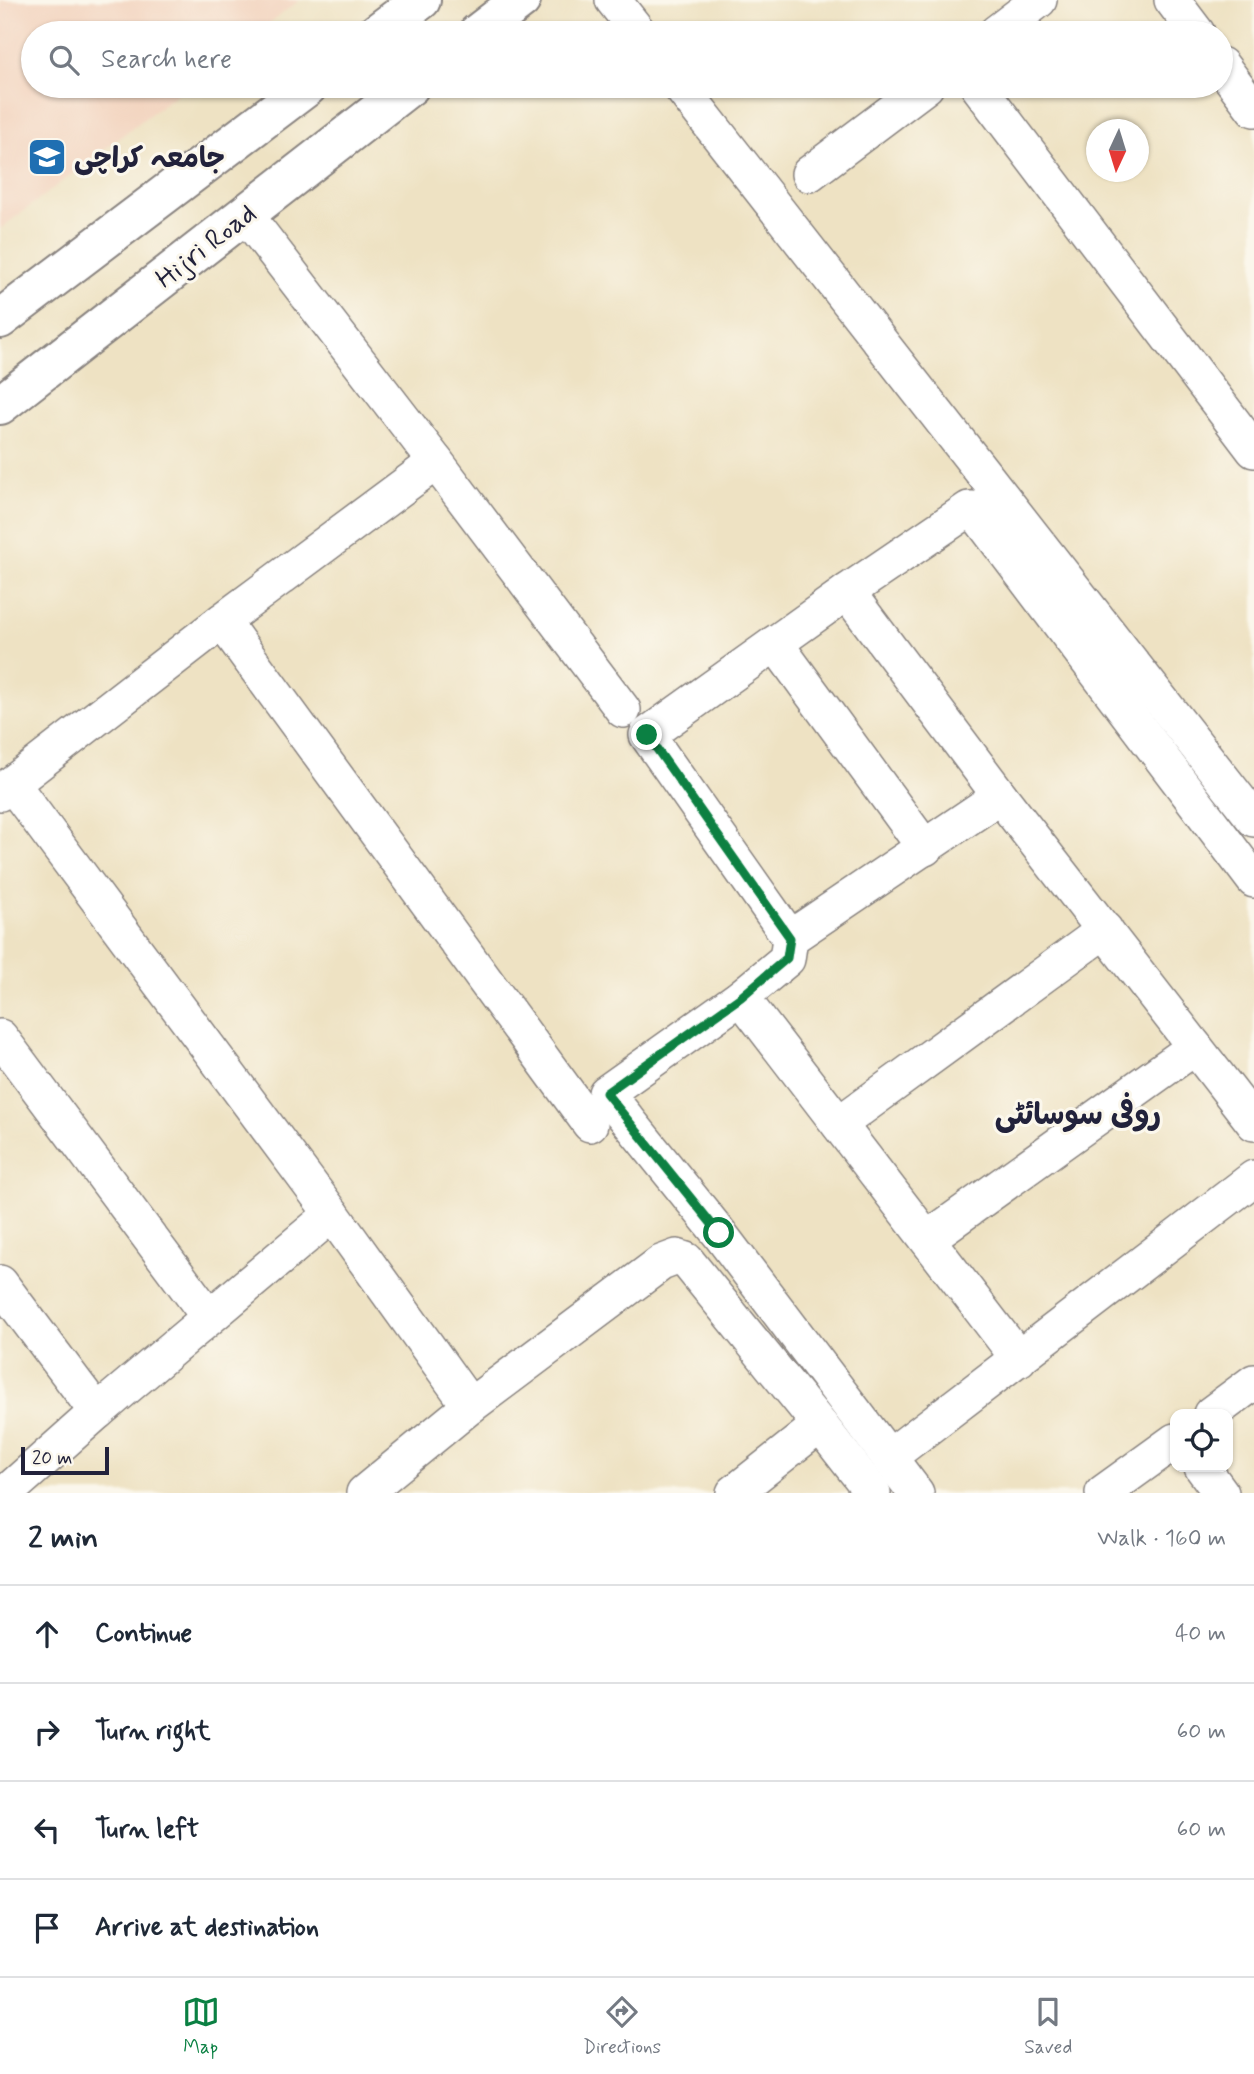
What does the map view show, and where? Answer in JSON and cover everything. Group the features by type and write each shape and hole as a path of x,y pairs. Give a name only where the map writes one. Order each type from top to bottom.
{"main road":[{"path":"393,21 421,0"},
{"path":"494,21 521,0"},
{"path":"0,319 292,98"},
{"name":"Hijri Road","path":"0,405 395,98"}],"street":[{"path":"613,0 630,21"},
{"path":"1012,21 1039,0"},
{"path":"1172,0 1188,21"},
{"path":"1233,81 1254,109"},
{"path":"689,98 1254,819"},
{"path":"809,174 910,98"},
{"path":"987,98 1254,450"},
{"path":"245,214 623,710"},
{"path":"436,462 222,621 6,789 332,1214 470,1406"},
{"path":"916,1493 719,1233 606,1093 741,997 787,958 790,938 647,735 847,592 964,511 973,509 1254,880"},
{"path":"847,592 1000,796 1254,1123"},
{"path":"222,621 590,1124"},
{"path":"775,643 925,848"},
{"path":"790,938 1000,796"},
{"path":"839,1124 1105,930"},
{"path":"741,997 1019,1359"},
{"path":"0,1037 209,1317"},
{"path":"927,1239 1195,1047"},
{"path":"889,1457 1254,1178"},
{"path":"6,1493 97,1412 332,1214"},
{"path":"364,1493 470,1406 661,1263 677,1257 686,1260 873,1493"},
{"path":"0,1283 97,1412"},
{"path":"1218,1409 1254,1382"},
{"path":"734,1493 820,1425"},
{"path":"1103,1493 1170,1445"},
{"path":"1206,1472 1221,1493"}],"shaded area":[{"name":"جامعہ کراچی","path":"0,0 300,0 272,21 21,21 21,98 171,98 0,229"}],"place":[{"name":"جامعہ کراچی","path":"47,157"}],"district":[{"name":"روفی سوسائٹی","path":"1078,1114"}],"route":[{"path":"647,735 790,938 787,958 741,997 606,1093 719,1233"}]}
